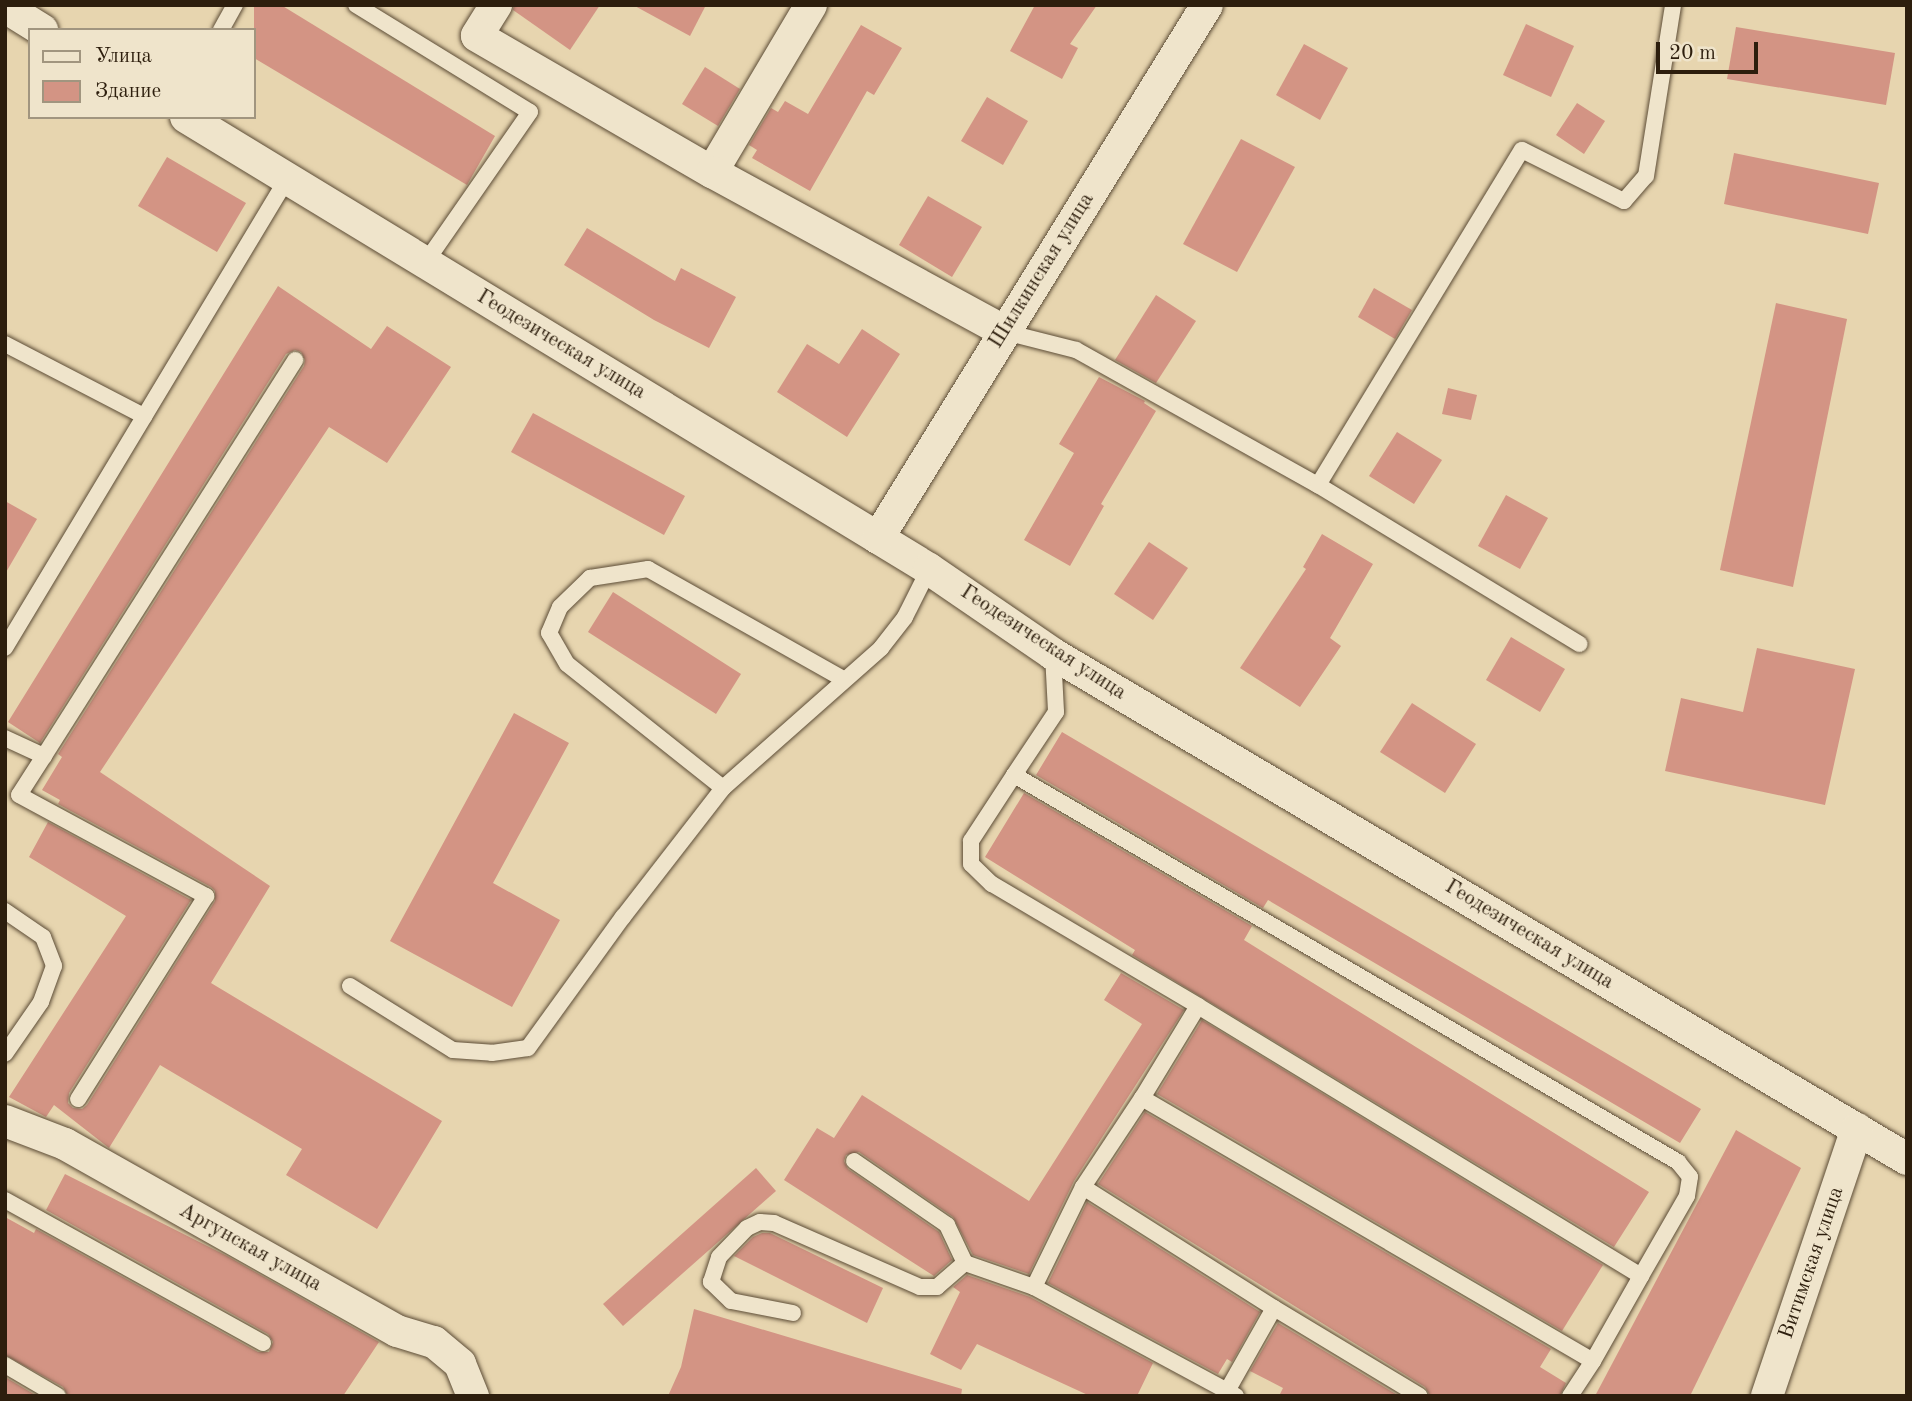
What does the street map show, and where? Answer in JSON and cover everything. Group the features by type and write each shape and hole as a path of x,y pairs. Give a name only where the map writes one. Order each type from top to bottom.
{"street":[{"path":"496,5 477,36 712,172 1005,332"},
{"path":"712,172 811,5"},
{"name":"Шилкинская улица","path":"878,538 1206,5"},
{"path":"5,7 39,28"},
{"name":"Геодезическая улица","path":"189,119 929,569 1053,653 1907,1159"},
{"name":"Аргунская улица","path":"5,1121 65,1144 397,1331 434,1342 460,1364 471,1395"},
{"name":"Витимская улица","path":"1767,1396 1857,1129"}],"lane":[{"path":"222,28 235,5"},
{"path":"356,5 530,112 425,263"},
{"path":"1318,485 1522,150 1624,201 1646,176 1673,5"},
{"path":"5,648 287,179"},
{"path":"1005,332 1076,350 1318,485 1578,644"},
{"path":"5,344 144,416"},
{"path":"78,1100 206,896 19,795 295,360"},
{"path":"723,788 567,664 549,633 560,607 590,578 648,569 843,679"},
{"path":"350,986 453,1050 492,1053 528,1048 622,917 723,788 881,648 905,617 929,569"},
{"path":"1053,653 1056,712 971,841 971,864 992,884 1641,1276"},
{"path":"5,738 44,756"},
{"path":"1014,775 1678,1162 1690,1177 1687,1196 1593,1361 1570,1396"},
{"path":"5,911 43,937 54,966 41,1002 5,1054"},
{"path":"1034,1287 1083,1187 1198,1006"},
{"path":"1142,1098 1593,1361"},
{"path":"854,1161 947,1225 965,1263 1034,1287 1231,1394 1274,1308"},
{"path":"1083,1187 1274,1308 1420,1396"},
{"path":"5,1200 263,1343"},
{"path":"793,1313 731,1301 711,1282 719,1257 747,1228 760,1222 774,1223 919,1287 937,1287 965,1263"},
{"path":"5,1365 58,1396"}],"building":[{"path":"254,5 281,5 495,136 467,185 256,59"},
{"path":"514,5 600,5 570,50 513,10"},
{"path":"633,5 706,5 690,36"},
{"path":"1035,5 1097,5 1070,44 1078,48 1062,79 1010,51"},
{"path":"1526,24 1574,46 1551,97 1503,75"},
{"path":"861,25 902,48 874,95 867,91 810,191 752,158 757,150 749,145 771,108 778,112 785,101 808,114"},
{"path":"1736,27 1895,53 1886,105 1727,79"},
{"path":"1304,44 1348,68 1320,120 1276,95"},
{"path":"705,67 740,89 718,126 682,104"},
{"path":"987,97 1028,121 1003,165 961,141"},
{"path":"1577,103 1605,121 1584,154 1556,135"},
{"path":"1241,139 1295,167 1237,272 1183,244"},
{"path":"1734,153 1879,183 1868,234 1724,204"},
{"path":"167,157 246,203 217,252 138,206"},
{"path":"928,196 982,227 952,277 899,245"},
{"path":"587,228 675,281 681,268 736,297 709,348 654,320 564,265"},
{"path":"278,286 371,349 387,326 451,367 387,463 329,427 100,772 270,886 211,983 442,1121 377,1229 286,1175 302,1149 160,1065 109,1148 54,1105 46,1117 9,1097 126,916 29,857 48,822 191,900 69,1093 68,1103 73,1108 82,1109 87,1105 215,901 215,891 211,887 58,804 60,800 42,790 62,757 58,754 304,366 305,360 301,352 295,350 286,354 40,743 8,722"},
{"path":"1374,288 1412,310 1395,339 1358,317"},
{"path":"1156,295 1196,321 1156,383 1115,360"},
{"path":"1776,303 1847,319 1793,587 1720,570"},
{"path":"862,329 900,354 847,437 777,392 807,344 839,364"},
{"path":"1099,377 1145,401 1144,403 1156,411 1101,504 1104,506 1070,566 1024,540 1074,453 1059,444"},
{"path":"1448,388 1477,395 1471,420 1442,414"},
{"path":"533,413 685,496 664,535 511,452"},
{"path":"1397,432 1442,460 1414,504 1369,476"},
{"path":"1506,495 1548,518 1520,569 1478,546"},
{"path":"5,501 37,519 5,574"},
{"path":"1322,534 1373,564 1330,638 1341,646 1300,707 1240,668 1306,569 1303,567"},
{"path":"1149,542 1188,568 1153,620 1114,594"},
{"path":"613,592 741,674 716,714 588,632"},
{"path":"1511,637 1565,669 1540,712 1486,680"},
{"path":"1757,648 1855,669 1825,805 1665,771 1681,698 1743,712"},
{"path":"1412,703 1476,744 1445,793 1380,752"},
{"path":"514,713 569,743 493,883 560,920 512,1007 390,941"},
{"path":"1062,732 1701,1109 1680,1143 1268,900 1263,908 1036,775"},
{"path":"1024,793 1252,926 1244,940 1649,1192 1614,1247 1132,955 1135,950 985,857"},
{"path":"1121,973 1184,1010 1074,1181 1029,1274 973,1255 953,1217 859,1152 846,1155 844,1161 848,1169 939,1232 952,1260 934,1276 784,1180 817,1128 834,1138 862,1095 1029,1201 1142,1024 1104,1000"},
{"path":"1202,1020 1603,1265 1562,1331 1157,1094"},
{"path":"1145,1112 1551,1349 1540,1367 1566,1383 1560,1396 1430,1396 1425,1387 1098,1184"},
{"path":"1736,1130 1801,1168 1690,1396 1595,1396"},
{"path":"756,1168 776,1191 623,1326 603,1304"},
{"path":"65,1174 227,1256 379,1342 343,1396 68,1396 63,1387 5,1355 5,1217 34,1233 36,1229 258,1352 269,1352 273,1342 268,1334 46,1210"},
{"path":"1087,1202 1260,1312 1232,1362 1227,1359 1218,1374 1048,1283"},
{"path":"770,1233 883,1288 867,1323 734,1256 753,1237"},
{"path":"967,1275 1030,1297 1153,1363 1137,1396 1090,1396 977,1344 961,1370 930,1354 960,1292 953,1287"},
{"path":"694,1309 962,1389 961,1396 668,1396 681,1367"},
{"path":"1278,1323 1399,1396 1279,1396 1283,1388 1250,1371"},
{"path":"5,1377 37,1396 5,1396"}]}
